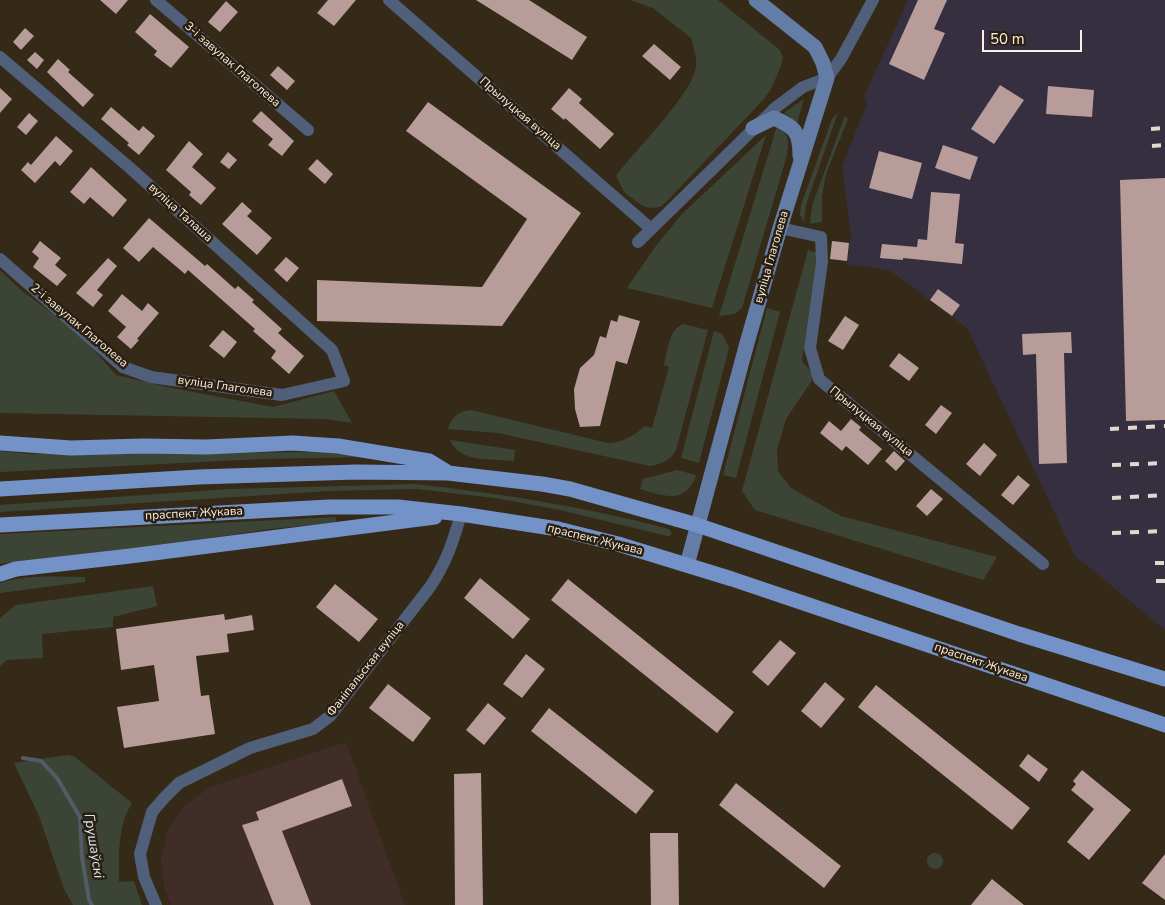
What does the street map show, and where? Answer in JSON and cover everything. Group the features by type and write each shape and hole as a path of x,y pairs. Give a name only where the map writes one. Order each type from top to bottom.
{"main road":[{"path":"0,443 71,448 206,447 293,442 338,446 429,461 448,473"},
{"path":"0,489 218,476 356,472 448,473 542,484 570,489 698,525 1019,634 1165,679"},
{"name":"праспект Жукава","path":"0,525 329,507 398,507 558,529 687,566 1165,725"},
{"path":"0,574 16,570 457,514"}],"street":[{"name":"3-і завулак Глаголева","path":"156,0 308,130"},
{"name":"Прылуцкая вуліца","path":"389,0 650,228"},
{"path":"638,242 650,228 775,108 803,86 827,78 823,63 815,48 756,0"},
{"name":"вуліца Глаголева","path":"687,566 780,228 827,78 841,59 873,0"},
{"name":"вуліца Талаша","path":"0,57 129,167 332,350 344,381"},
{"path":"754,128 774,118 790,125 797,134 800,143 800,162"},
{"name":"Прылуцкая вуліца","path":"780,228 821,237 822,262 810,348 819,380 1043,564"},
{"name":"2-і завулак Глаголева","path":"0,259 123,366 151,377 165,379"},
{"name":"вуліца Глаголева","path":"165,379 282,395 344,381"},
{"name":"Фаніпальская вуліца","path":"156,905 144,877 140,854 152,812 179,783 250,748 313,729 330,716 442,570 451,550 457,514"},
{"path":"1129,669 1165,672"}],"shaded area":[{"path":"908,0 1165,0 1165,630 1075,556 967,328 891,271 847,264 851,236 842,166 867,104 865,94"},
{"path":"346,742 405,905 171,905 164,887 161,861 167,831 184,806 210,787"}],"green space":[{"path":"630,0 718,0 780,50 783,58 771,89 764,99 660,207 649,208 641,205 624,192 616,176 686,90 696,65 695,51 691,38 653,8"},
{"path":"804,99 796,127 790,117 784,113"},
{"path":"838,112 806,205 804,222 800,215 801,205 832,119"},
{"path":"844,118 848,119 826,174 822,196 822,222 810,224 812,206"},
{"path":"777,126 786,135 787,155 742,308 735,314 719,316"},
{"path":"766,135 712,308 627,288 655,247 681,215"},
{"path":"808,250 817,253 802,361 815,376 786,419 777,450 778,471 791,488 841,516 997,557 983,580 755,510 742,491"},
{"path":"0,270 22,291 77,331 116,375 172,388 273,407 334,391 352,423 326,419 0,413"},
{"path":"767,308 780,312 736,478 723,475"},
{"path":"683,324 708,330 676,450 669,459 662,463 650,466 498,433 448,429 456,415 471,410 608,443 628,438 645,426 652,428 669,367 664,365 669,342 678,327"},
{"path":"714,331 722,334 729,348 699,463 681,458"},
{"path":"450,440 515,450 514,461 487,460 469,456 461,453"},
{"path":"0,451 29,454 330,452 368,457 262,459 0,472"},
{"path":"677,470 696,475 687,491 673,496 665,496 640,489 643,479"},
{"path":"415,484 574,507 669,529 672,533 670,536 667,536 560,510 495,498 416,489 329,491 0,512 0,505 229,489"},
{"path":"336,517 336,523 270,529 183,542 0,564 0,534"},
{"path":"42,577 85,577 85,582 0,593 0,583 10,580"},
{"path":"153,586 157,606 113,617 113,627 42,634 43,658 7,660 0,666 0,618 16,605"},
{"path":"68,755 75,757 132,803 121,831 119,882 134,881 142,905 73,905 64,889 39,816 14,763"},
{"path":"935,853 941,855 943,861 941,867 935,869 929,867 927,861 929,855"}],"building":[{"path":"100,0 128,0 116,14"},
{"path":"328,0 356,0 334,26 317,13"},
{"path":"476,0 529,0 587,37 572,60"},
{"path":"918,0 947,0 934,29 945,33 924,80 889,64"},
{"path":"226,1 238,12 220,32 208,22"},
{"path":"150,14 189,47 171,68 154,55 157,51 135,32"},
{"path":"25,28 34,36 21,50 13,42"},
{"path":"654,44 681,67 670,80 642,56"},
{"path":"35,52 44,60 37,69 27,60"},
{"path":"58,59 70,70 68,72 94,95 83,107 47,72"},
{"path":"278,66 295,81 287,90 270,75"},
{"path":"1000,85 1024,100 994,144 971,129"},
{"path":"1048,86 1094,90 1092,117 1046,114"},
{"path":"0,88 12,99 0,113"},
{"path":"569,88 582,99 579,103 614,134 600,149 565,118 564,120 551,109"},
{"path":"428,102 581,213 502,326 317,321 317,280 482,287 527,219 406,131"},
{"path":"111,107 139,131 143,126 155,136 139,155 127,145 129,143 101,119"},
{"path":"261,111 294,141 282,156 268,145 273,139 252,121"},
{"path":"29,113 38,121 26,135 17,127"},
{"path":"56,136 73,151 60,166 55,161 35,183 21,170 28,162 31,165"},
{"path":"189,141 203,154 192,167 216,188 201,205 189,195 191,192 166,170"},
{"path":"943,145 978,157 970,180 935,168"},
{"path":"879,151 922,163 912,199 869,188"},
{"path":"228,152 237,160 229,169 220,162"},
{"path":"317,159 333,174 325,184 308,169"},
{"path":"91,167 127,200 113,217 90,197 84,204 70,192"},
{"path":"1165,178 1165,420 1126,421 1120,180"},
{"path":"931,192 960,194 955,243 964,244 962,264 903,258 903,260 880,258 882,244 917,247 918,239 927,240"},
{"path":"242,202 252,211 247,216 272,238 257,255 222,224"},
{"path":"149,218 235,289 238,286 254,300 252,302 282,329 278,333 304,356 289,374 271,358 276,351 253,331 255,329 188,270 185,274 153,247 139,262 123,248"},
{"path":"40,241 61,258 55,265 67,275 57,286 33,267 39,258 32,252"},
{"path":"832,241 849,243 847,261 830,259"},
{"path":"286,257 299,268 287,282 274,270"},
{"path":"108,258 117,266 97,290 103,295 93,307 76,293"},
{"path":"938,289 960,305 952,316 930,300"},
{"path":"122,294 142,311 148,303 159,313 131,349 117,337 126,327 108,311"},
{"path":"619,315 640,321 627,364 616,361 600,426 580,427 575,409 574,389 580,368 594,355 600,336 606,338 611,320 617,322"},
{"path":"845,316 859,325 843,350 828,341"},
{"path":"223,330 237,342 224,358 209,346"},
{"path":"1071,332 1072,353 1064,353 1067,463 1039,464 1036,354 1023,355 1022,334"},
{"path":"899,353 919,368 909,381 889,366"},
{"path":"941,405 952,413 936,434 925,425"},
{"path":"851,419 861,427 859,430 882,449 868,465 846,446 842,451 820,433 829,421 841,431"},
{"path":"984,443 997,455 980,476 966,464"},
{"path":"894,451 905,461 896,471 885,461"},
{"path":"1018,475 1030,485 1013,505 1001,495"},
{"path":"931,489 943,499 927,516 916,506"},
{"path":"480,578 530,619 513,639 464,598"},
{"path":"568,579 734,712 717,733 551,600"},
{"path":"335,584 378,619 359,642 316,607"},
{"path":"224,614 225,620 252,615 254,630 227,634 229,652 196,656 201,696 209,695 215,734 124,748 117,707 159,701 154,665 121,670 116,629"},
{"path":"780,640 796,653 768,686 752,672"},
{"path":"526,654 545,669 522,698 503,684"},
{"path":"825,682 845,699 821,728 801,711"},
{"path":"388,684 431,718 413,742 369,708"},
{"path":"876,685 1030,808 1012,830 858,707"},
{"path":"488,703 506,718 484,745 466,730"},
{"path":"549,708 654,791 636,814 531,731"},
{"path":"1028,754 1048,769 1039,782 1019,766"},
{"path":"1082,770 1131,810 1089,860 1067,842 1094,809 1071,790 1076,784 1073,781"},
{"path":"481,773 483,905 455,905 454,774"},
{"path":"342,779 352,806 282,831 311,905 274,905 242,825 259,820 256,812"},
{"path":"736,783 841,866 824,888 719,805"},
{"path":"650,833 678,833 679,905 651,905"},
{"path":"1165,854 1165,900 1142,883"},
{"path":"992,879 1024,905 971,905"}],"waterway":[{"name":"Грушаўскі","path":"23,758 41,761 57,778 80,817 82,857 89,900 92,905"}],"railway":[{"path":"1151,129 1165,128"},
{"path":"1152,146 1165,145"},
{"path":"1110,429 1165,426"},
{"path":"1112,465 1165,463"},
{"path":"1112,498 1165,495"},
{"path":"1112,533 1165,531"},
{"path":"1155,563 1165,563"},
{"path":"1156,581 1165,581"}]}
